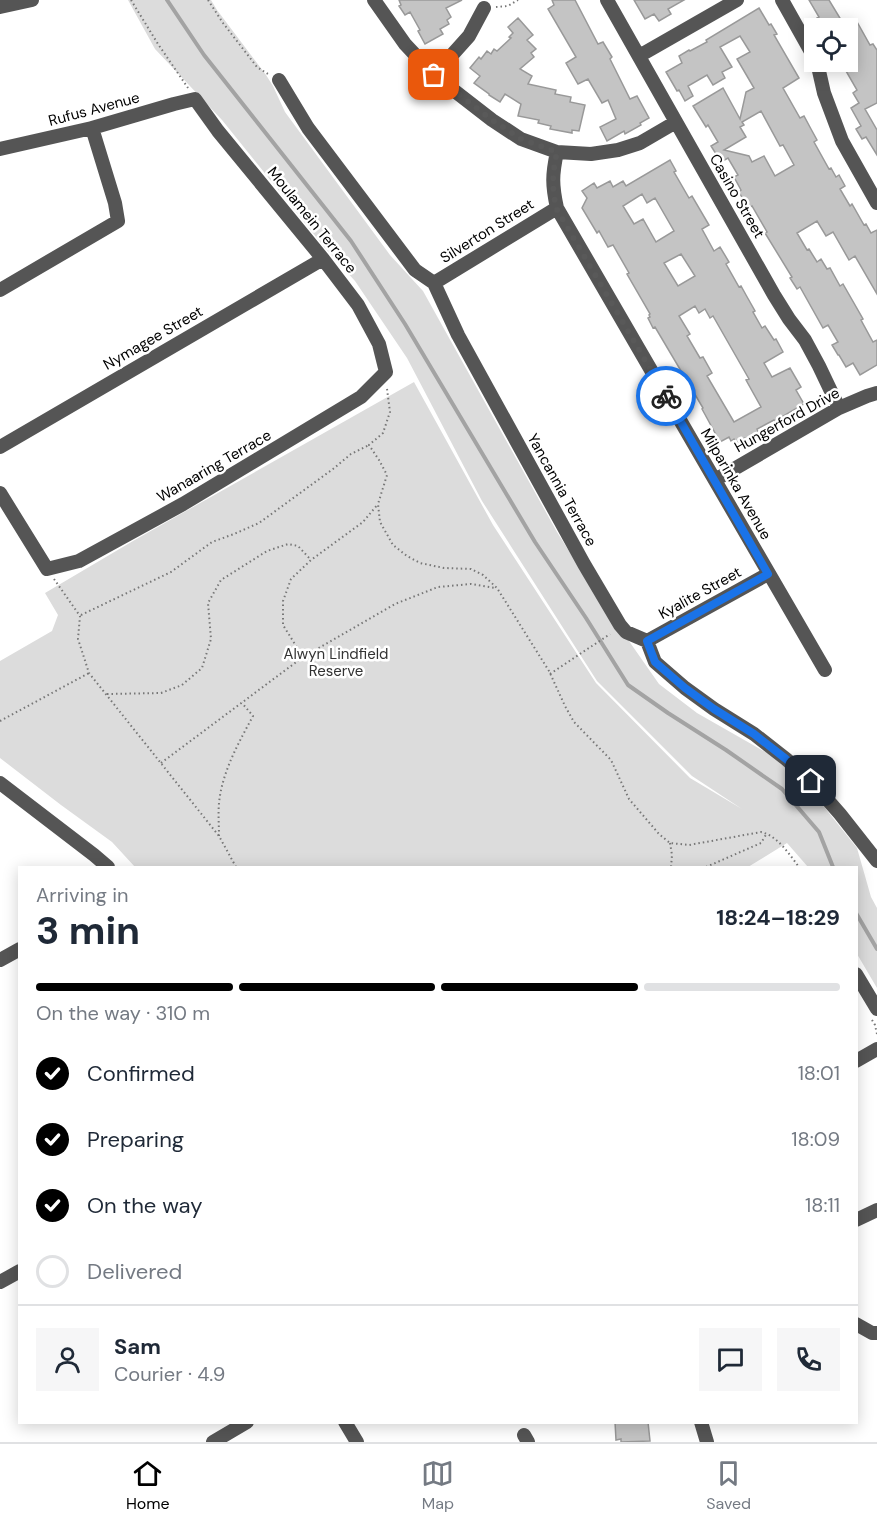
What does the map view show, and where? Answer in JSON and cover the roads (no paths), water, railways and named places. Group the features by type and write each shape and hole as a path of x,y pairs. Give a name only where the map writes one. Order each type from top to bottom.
{"street":[{"path":"0,7 32,0"},
{"path":"374,0 405,44 434,75 521,139 557,152 591,154 618,150 640,143 676,122"},
{"name":"Casino Street","path":"607,0 774,295 805,340 839,408"},
{"path":"639,56 737,0"},
{"path":"782,0 804,39"},
{"path":"434,75 469,36 484,8"},
{"path":"819,72 824,93 842,141 877,203"},
{"name":"Yancannia Terrace","path":"279,80 308,128 415,270 434,283 458,335 620,625 626,632 647,641"},
{"name":"Rufus Avenue","path":"0,149 92,128 195,99"},
{"name":"Moulamein Terrace","path":"195,99 218,131 358,305 380,344 386,372"},
{"path":"0,290 118,221 115,203 92,128"},
{"name":"Milparinka Avenue","path":"557,152 552,188 556,208 825,670"},
{"name":"Silverton Street","path":"434,283 556,208"},
{"name":"Nymagee Street","path":"0,447 323,259"},
{"name":"Wanaaring Terrace","path":"0,493 47,568 79,561 183,504 362,398 386,372"},
{"name":"Hungerford Drive","path":"715,480 839,408 877,393"},
{"name":"Kyalite Street","path":"647,641 768,574"},
{"path":"647,641 655,662 685,688 754,734 811,781 877,861"},
{"path":"0,783 107,866"},
{"path":"0,960 18,950"},
{"path":"858,977 877,1009"},
{"path":"858,1060 877,1049"},
{"path":"858,1219 877,1210"},
{"path":"0,1282 18,1272"},
{"path":"858,1325 874,1333"},
{"path":"213,1442 244,1424"},
{"path":"346,1424 357,1442"},
{"path":"702,1424 706,1442"}],"waterway":[{"path":"167,0 204,55 351,241 405,324 535,542 628,685 782,789 819,832 833,866"},
{"path":"858,916 877,949"}],"park label":[{"name":"Alwyn Lindfield Reserve","path":"336,662"}]}
